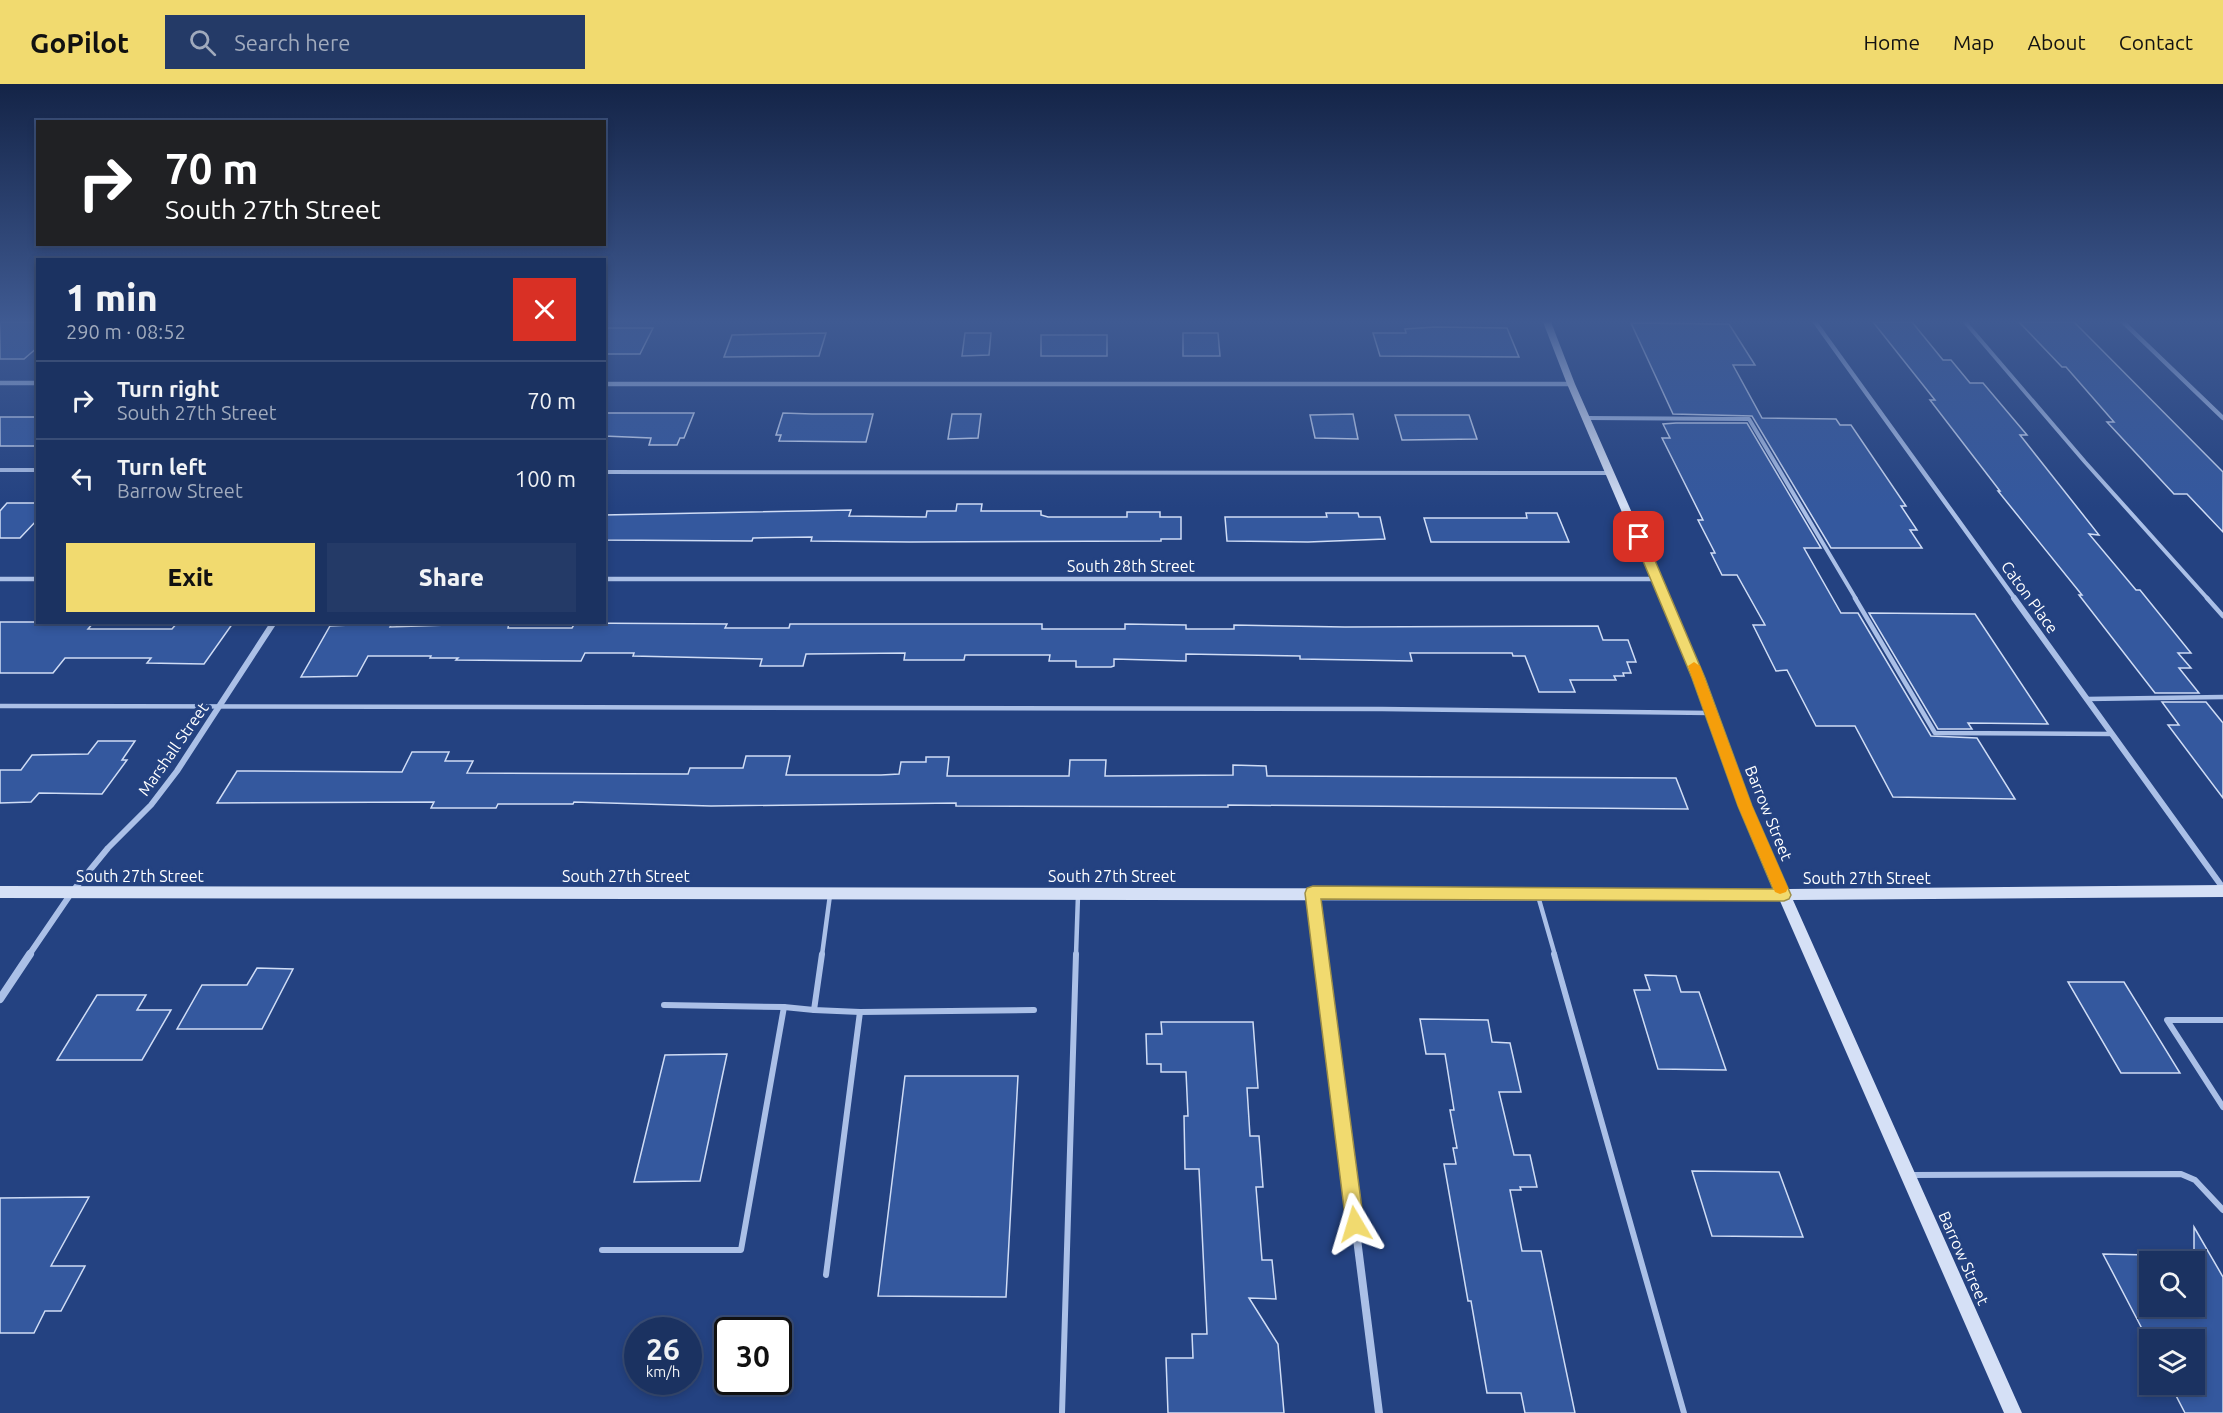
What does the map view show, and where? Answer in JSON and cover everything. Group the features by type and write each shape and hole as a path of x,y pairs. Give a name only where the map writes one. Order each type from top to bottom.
{"main road":[{"name":"Barrow Street","path":"1571,384 1658,579 1745,806 2013,1413"},
{"name":"South 27th Street","path":"0,892 1784,895 2223,890"}],"street":[{"name":"Caton Place","path":"1860,384 2223,890"},
{"path":"2188,384 2223,418"},
{"path":"0,579 36,579"},
{"name":"South 28th Street","path":"606,579 1658,579"},
{"name":"Marshall Street","path":"0,999 72,892 108,849 151,805 177,771 273,624"},
{"path":"1313,893 1379,1413"}],"lane":[{"path":"2018,384 2223,616"},
{"path":"1586,418 1749,419 1935,733 2112,734"},
{"path":"0,470 36,470"},
{"path":"606,472 1610,473"},
{"path":"2087,699 2223,697"},
{"path":"0,706 1382,709 1711,713"},
{"path":"814,1010 831,892"},
{"path":"1062,1413 1078,893"},
{"path":"1537,894 1684,1413"},
{"path":"664,1005 784,1006 860,1012 1034,1010"},
{"path":"602,1250 741,1250 784,1006"},
{"path":"826,1275 860,1012"},
{"path":"2223,1020 2167,1020 2223,1107"},
{"path":"1907,1175 2181,1174 2195,1180 2223,1210"}],"building":[{"path":"1659,384 1743,384 1762,418 1836,419 1840,425 1851,425 1906,506 1901,506 1917,530 1910,530 1922,548 1831,548 1752,416 1673,414"},
{"path":"1922,384 1984,384 2027,435 2020,435 2099,535 2089,534 2136,590 2140,590 2191,653 2178,653 2191,668 2179,668 2199,693 2155,693 1930,400 1935,400"},
{"path":"2081,384 2136,384 2223,472 2223,532 2187,494 2174,494 2107,422 2114,422"},
{"path":"606,413 694,413 684,438 680,438 677,445 649,445 651,438 606,436"},
{"path":"783,413 873,414 866,442 779,441 781,435 776,435"},
{"path":"952,414 981,414 978,438 948,439"},
{"path":"1353,414 1358,439 1315,438 1310,415"},
{"path":"1395,415 1469,415 1477,439 1402,440"},
{"path":"0,417 36,417 36,446 0,446"},
{"path":"1747,423 1821,548 1804,548 1841,613 1858,613 1931,736 1977,738 2015,799 1893,797 1855,726 1816,726 1787,670 1776,671 1753,625 1765,625 1737,575 1722,575 1711,553 1715,553 1698,520 1703,520 1662,438 1670,438 1663,424"},
{"path":"7,503 36,503 36,521 20,538 0,538 0,511"},
{"path":"957,504 982,504 981,511 1041,511 1041,515 1048,517 1127,517 1127,512 1160,512 1160,517 1181,517 1181,539 910,542 811,541 812,537 753,538 752,541 606,540 606,515 851,510 849,516 926,517 927,511 956,511"},
{"path":"1326,513 1358,513 1359,517 1380,517 1385,539 1308,542 1227,541 1225,517 1327,517"},
{"path":"1526,513 1557,513 1569,542 1431,542 1424,518 1527,518"},
{"path":"1869,613 1975,614 2048,724 1968,723 1972,729 1938,729"},
{"path":"0,622 92,624 88,629 172,629 176,624 232,624 204,664 147,663 151,658 65,658 53,673 0,673"},
{"path":"606,623 727,624 725,628 789,628 790,624 1042,624 1042,629 1125,629 1125,624 1186,625 1186,629 1234,629 1234,625 1598,626 1603,640 1628,640 1636,662 1627,662 1631,673 1614,676 1616,680 1570,680 1575,692 1539,692 1525,656 1513,656 1512,653 1410,653 1412,661 1186,654 1186,661 1114,659 1114,666 1111,667 1076,667 1076,661 1049,661 1050,655 965,655 964,660 904,660 905,653 806,654 803,666 760,666 762,659 633,656 634,653 585,653 581,661 456,660 458,658 430,658 431,656 368,656 357,676 301,677 330,626 509,624 508,628 572,628 574,624"},
{"path":"2162,702 2206,702 2223,723 2223,798 2168,725 2179,725"},
{"path":"98,741 135,741 122,760 127,760 102,794 39,793 31,802 0,803 0,770 21,770 32,755 88,754"},
{"path":"412,752 449,752 445,761 473,761 467,773 688,774 690,768 743,768 746,756 790,756 786,775 899,774 901,762 926,762 926,757 949,757 947,776 1069,776 1070,760 1106,760 1105,776 1233,775 1233,765 1266,766 1267,776 1676,778 1688,809 1228,805 1228,807 956,806 956,803 711,806 574,802 573,804 498,804 496,808 431,808 434,802 217,803 237,771 402,772"},
{"path":"257,968 293,969 262,1029 177,1029 202,985 247,985"},
{"path":"1645,975 1676,976 1681,992 1699,992 1726,1070 1658,1069 1634,990 1650,990"},
{"path":"2068,982 2124,982 2180,1073 2121,1073"},
{"path":"97,995 146,995 137,1010 171,1010 142,1060 57,1060"},
{"path":"1420,1019 1488,1020 1492,1042 1510,1043 1521,1092 1499,1092 1514,1155 1530,1155 1537,1187 1520,1187 1521,1190 1510,1190 1522,1251 1541,1251 1575,1413 1525,1413 1521,1393 1487,1393 1444,1164 1456,1164 1453,1148 1457,1148 1450,1110 1454,1110 1445,1054 1426,1054"},
{"path":"1161,1022 1253,1022 1258,1088 1247,1088 1250,1136 1259,1136 1263,1187 1256,1187 1262,1260 1272,1260 1276,1299 1249,1298 1278,1344 1284,1413 1168,1413 1166,1358 1193,1358 1192,1334 1207,1334 1199,1169 1185,1169 1184,1116 1188,1116 1186,1072 1161,1072 1161,1064 1147,1064 1146,1034 1162,1034"},
{"path":"727,1054 700,1181 634,1182 665,1055"},
{"path":"905,1076 1018,1076 1006,1297 878,1296"},
{"path":"1692,1171 1779,1172 1803,1237 1712,1236"},
{"path":"89,1197 51,1266 85,1266 61,1311 45,1311 34,1333 0,1333 0,1198"},
{"path":"2194,1227 2223,1277 2223,1413 2185,1413 2176,1395 2205,1395 2205,1329 2142,1329 2103,1254 2139,1255 2139,1317 2205,1317 2205,1251 2194,1251"}],"slow traffic":[{"path":"1694,666 1745,806 1780,888"}],"route":[{"path":"1355,1224 1313,893 1784,895 1745,806 1699,678 1639,537"}]}
